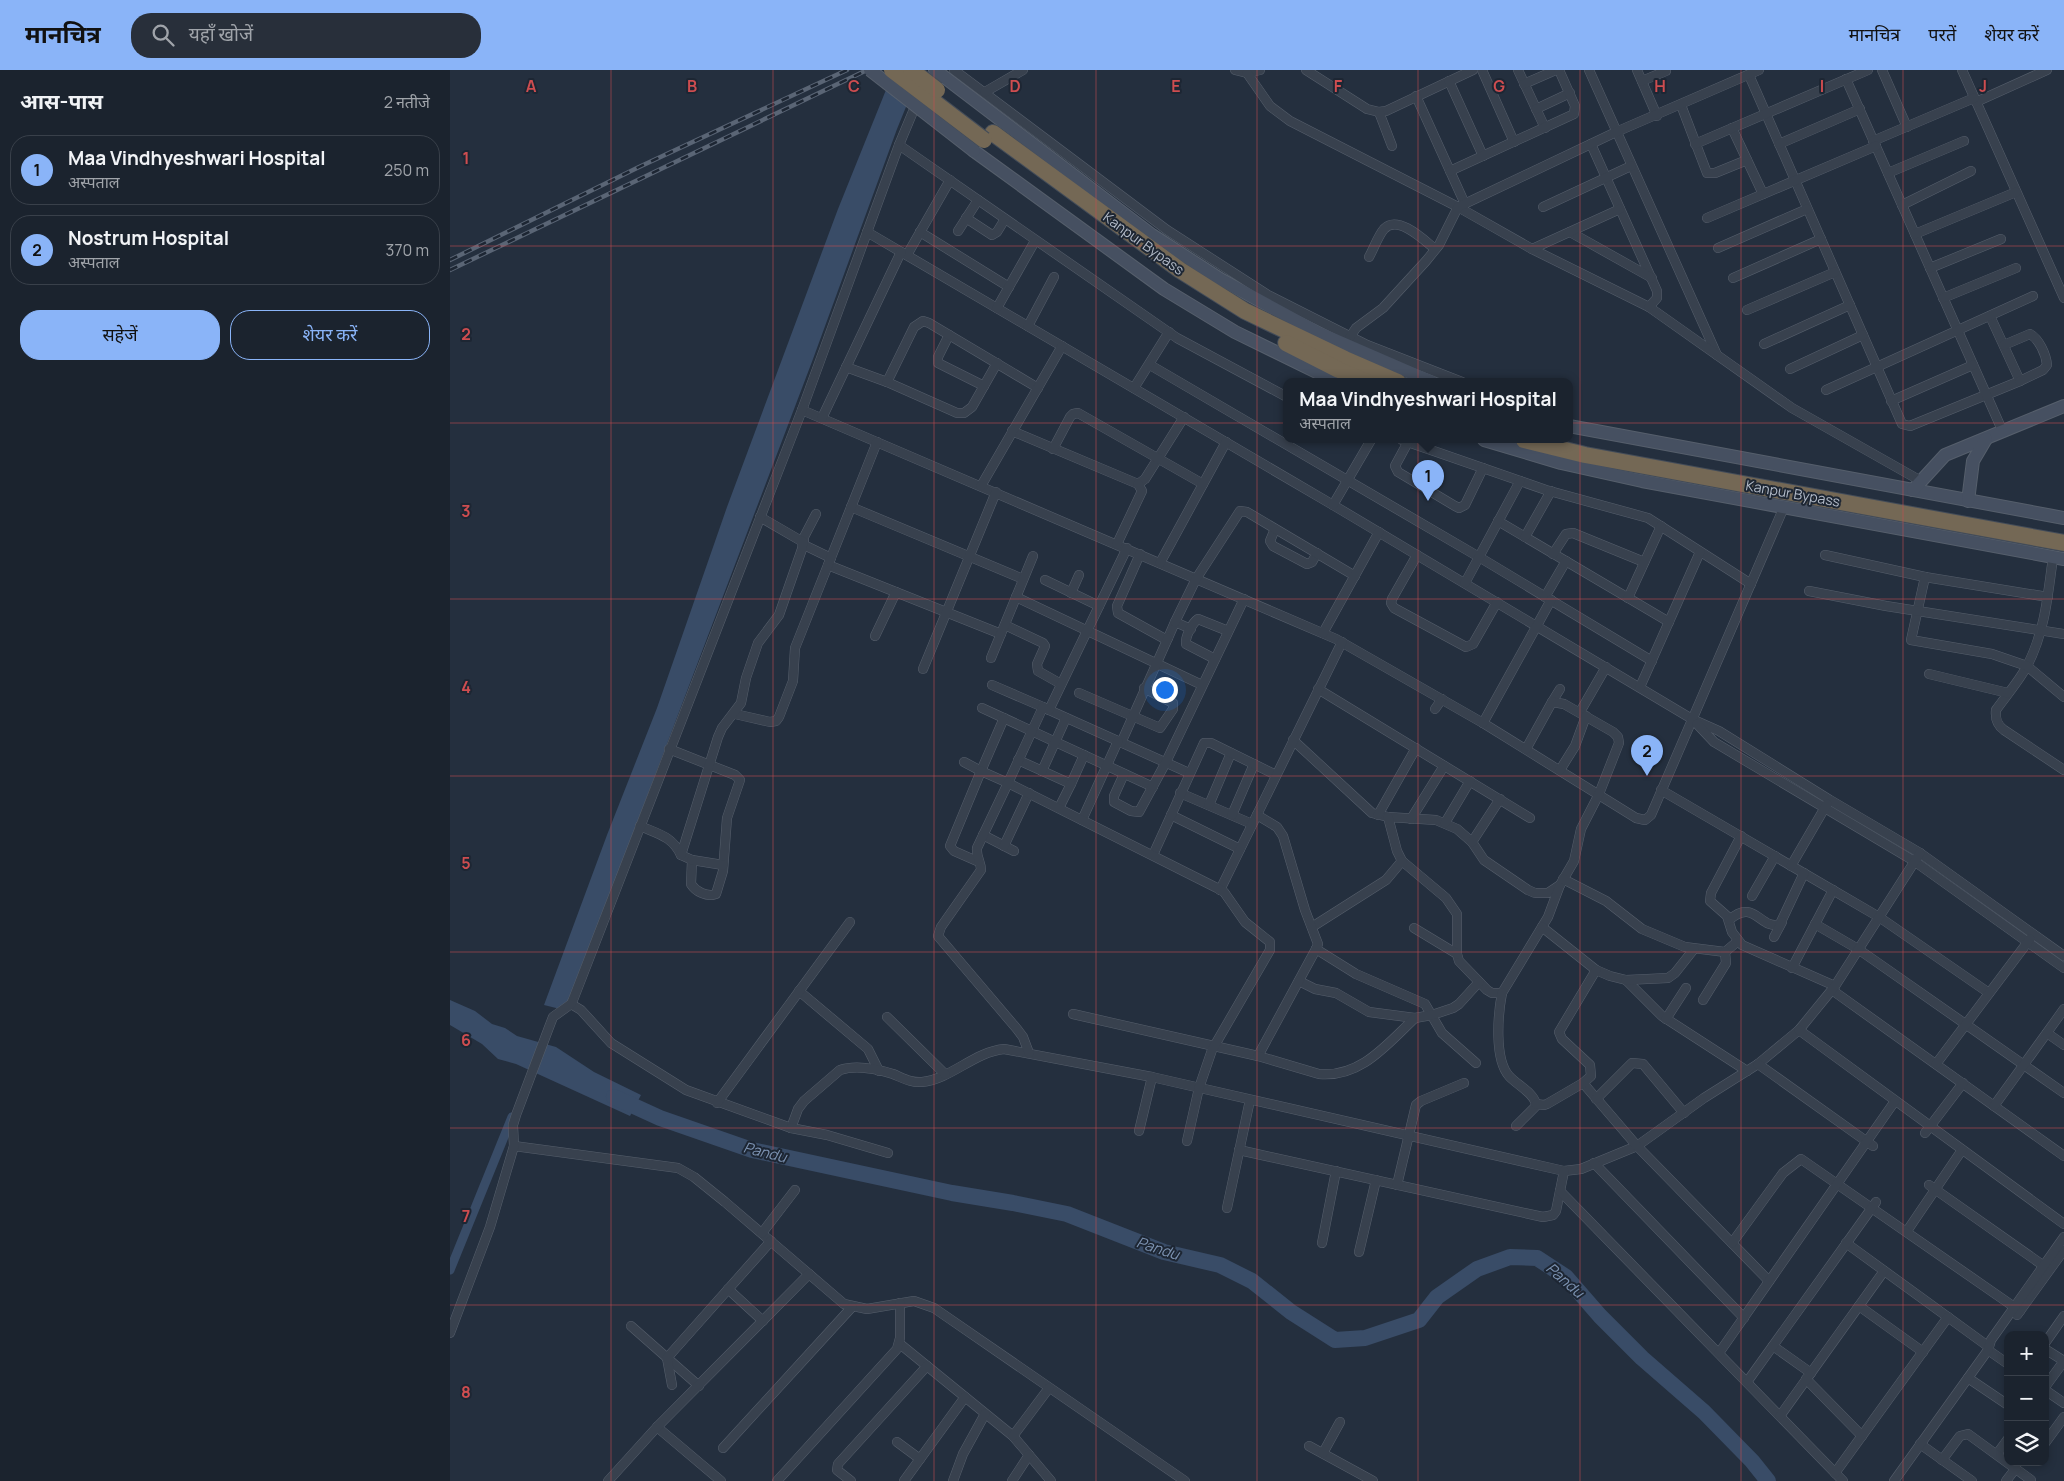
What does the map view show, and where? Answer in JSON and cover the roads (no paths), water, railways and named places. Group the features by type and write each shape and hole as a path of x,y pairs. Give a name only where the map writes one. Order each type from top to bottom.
{"highway":[{"name":"Kanpur Bypass","path":"892,70 984,140 1170,275 1242,320 1358,378"},
{"name":"Kanpur Bypass","path":"911,70 993,133 1180,270 1245,310 1345,359 1389,378"},
{"name":"Kanpur Bypass","path":"1573,441 2064,532"},
{"name":"Kanpur Bypass","path":"1537,443 1594,456 2064,543"}],"main road":[{"path":"870,70 974,151 1164,289 1235,332 1329,378"},
{"path":"935,70 1152,235 1220,279 1319,333 1423,378"},
{"path":"1917,485 1945,455 2064,406"},
{"path":"1573,427 1917,485 1968,501 2064,518"},
{"path":"1968,501 1973,461 1986,439"},
{"path":"1494,443 1561,463 1642,481 2059,558"}],"street":[{"path":"450,1333 490,1227 514,1146 516,1115 548,1030 553,1017 571,1004 802,410 899,144 930,70"},
{"path":"954,70 1167,230 1268,295 1385,353 1451,378"},
{"path":"985,92 1023,70"},
{"path":"1235,70 1247,73 1260,70"},
{"path":"1306,70 1367,109 1379,112 1386,111 1473,70"},
{"path":"1450,70 1452,80 1483,156"},
{"path":"1482,70 1514,142"},
{"path":"1518,70 1545,128"},
{"path":"1450,171 1574,114 1575,106 1558,70 1524,84"},
{"path":"1589,70 1718,357"},
{"path":"1636,70 1657,116"},
{"path":"1642,81 1666,70"},
{"path":"1350,337 1356,328 1383,308 1412,278 1435,249 1461,205 1616,132 1657,116 1759,70"},
{"path":"1695,144 1868,70"},
{"path":"1882,70 1907,127"},
{"path":"1962,70 2064,298"},
{"path":"1707,218 1795,180 1907,127 1975,100 2036,72 2047,70"},
{"path":"1247,73 1270,106 1290,121 1461,205 1532,250 1649,307 1792,408 1917,485"},
{"path":"1749,75 1902,424 1910,426 2020,381 2043,370 2047,365 2047,360 2036,338 2030,334 2004,345"},
{"path":"1846,79 2002,432"},
{"path":"1536,109 1570,93"},
{"path":"1416,96 1450,171 1461,205"},
{"path":"1681,105 1707,173 1715,173 1747,160"},
{"path":"1779,144 1860,109"},
{"path":"1379,112 1392,146"},
{"path":"1732,128 1763,194"},
{"path":"1888,173 1964,142"},
{"path":"899,144 1035,241 1169,332 1283,395"},
{"path":"1591,144 1652,278 1658,295 1655,302 1649,307"},
{"path":"1543,207 1631,166"},
{"path":"1902,205 1972,171"},
{"path":"822,418 904,253 920,232 950,180"},
{"path":"1915,234 2016,192"},
{"path":"958,231 978,200"},
{"path":"1718,248 1807,208"},
{"path":"1532,250 1620,209"},
{"path":"966,218 992,235 997,232 1005,220"},
{"path":"1369,257 1384,229 1393,225 1400,225 1408,229 1435,249"},
{"path":"867,232 1380,532 1640,687 1692,719 1714,742 1920,853 2064,956"},
{"path":"920,232 1009,287"},
{"path":"1570,232 1652,278"},
{"path":"1733,278 1821,239"},
{"path":"1930,268 2001,239"},
{"path":"997,308 1035,241"},
{"path":"1943,298 2016,268"},
{"path":"1747,310 1835,272"},
{"path":"1028,326 1054,277"},
{"path":"1826,390 2033,296"},
{"path":"1764,344 1850,305"},
{"path":"1990,316 2020,381"},
{"path":"887,382 914,326 923,321 1038,388"},
{"path":"1134,388 1169,332"},
{"path":"950,335 938,357 938,363 984,386"},
{"path":"1790,369 1863,335"},
{"path":"981,486 1062,346"},
{"path":"846,367 887,382 957,412 964,413 972,407 997,363"},
{"path":"1150,365 1479,557 1652,661"},
{"path":"1891,401 1973,366"},
{"path":"802,410 1342,642 1483,723 1636,818 1645,820 1651,814 1662,790 1784,507"},
{"path":"1053,449 1070,417 1078,412 1203,484"},
{"path":"1138,484 1145,479 1184,417"},
{"path":"1012,431 1138,484 1142,491 1117,544"},
{"path":"735,714 770,722 779,718 793,681 795,648 877,442"},
{"path":"1160,563 1226,442"},
{"path":"1333,505 1369,443"},
{"path":"1404,443 1394,466 1398,472 1459,508 1465,505 1483,468"},
{"path":"1411,443 1551,492 1648,518 1750,584"},
{"path":"1465,583 1520,481"},
{"path":"924,669 996,492"},
{"path":"1525,537 1551,492"},
{"path":"851,507 1024,579"},
{"path":"1082,820 1196,579 1240,511 1247,512 1355,576"},
{"path":"816,514 804,537 804,545 830,562 896,592 947,612 1043,643 1045,646 1037,664 1038,670 1062,684"},
{"path":"681,855 708,764 722,728 735,714 741,703 746,678 758,643 782,607 803,542 760,517"},
{"path":"1498,521 1669,622"},
{"path":"1628,598 1660,526"},
{"path":"1275,529 1270,541 1273,546 1307,564 1312,562 1317,553"},
{"path":"1323,633 1380,532"},
{"path":"1553,554 1566,534 1573,533 1644,562"},
{"path":"1029,1053 1023,1037 938,936 941,926 981,870 976,854 977,848 1032,731 1062,684 1126,548"},
{"path":"1640,687 1700,552"},
{"path":"1140,554 1117,609 1118,613 1165,639 1168,638"},
{"path":"1417,555 1392,599 1391,603 1394,608 1466,647 1473,644 1497,602"},
{"path":"1826,555 1925,577 2048,597"},
{"path":"991,658 1033,556"},
{"path":"2059,558 2041,629 2027,666 1996,710 1996,718 1999,726 2064,770"},
{"path":"1483,723 1537,626 1566,561"},
{"path":"1071,593 1079,575"},
{"path":"1925,577 1911,640 1992,654 2027,666 2064,697"},
{"path":"1045,580 1099,606"},
{"path":"1809,591 1918,611 2064,634"},
{"path":"876,636 896,592"},
{"path":"1016,597 1202,685"},
{"path":"1124,774 1114,796 1114,802 1117,805 1139,812 1166,762 1244,599"},
{"path":"1215,659 1186,644 1186,638 1195,620 1198,618 1228,631"},
{"path":"1175,622 1191,629"},
{"path":"1220,890 1342,642"},
{"path":"1560,770 1574,746 1583,714 1606,667"},
{"path":"1929,674 2008,693"},
{"path":"992,685 1189,773"},
{"path":"1079,693 1160,728 1173,709 1173,703 1144,688"},
{"path":"1318,689 1530,818"},
{"path":"1526,749 1560,689"},
{"path":"1434,709 1442,699"},
{"path":"1536,1104 1534,1098 1510,1077 1503,1065 1497,1031 1502,993 1542,927 1562,882 1574,861 1581,829 1619,743 1618,737 1583,714 1564,704 1552,702"},
{"path":"982,708 1153,787"},
{"path":"979,862 954,851 950,846 1004,718"},
{"path":"1042,771 1066,718"},
{"path":"1293,740 1372,813 1445,823 1457,829 1472,842 1484,860 1535,893 1548,893 1562,882"},
{"path":"1153,855 1204,743 1211,743 1276,775"},
{"path":"1416,748 1383,816 1402,861 1452,906 1457,914 1457,954 1459,961 1492,993 1502,993"},
{"path":"669,749 735,775 740,780 727,818 724,865 716,894 709,895 696,890 691,884 692,860"},
{"path":"1208,805 1231,753"},
{"path":"1059,808 1084,755"},
{"path":"1018,760 1071,784"},
{"path":"964,762 1030,793 1220,890 1245,922 1270,942 1271,946 1214,1046 1199,1088 1187,1141"},
{"path":"1232,815 1254,764"},
{"path":"1411,819 1444,766"},
{"path":"1445,823 1470,781"},
{"path":"1662,790 1879,917 1989,993"},
{"path":"1004,846 1030,793"},
{"path":"1180,793 1252,824"},
{"path":"1472,842 1500,799"},
{"path":"1827,804 1914,861 2064,968"},
{"path":"1792,866 1827,804"},
{"path":"1171,815 1240,849"},
{"path":"1257,815 1277,828 1283,836 1304,910 1318,944 1258,1056"},
{"path":"640,826 669,838 677,846 681,855 692,860 724,865"},
{"path":"983,835 1014,851"},
{"path":"1741,836 1709,898 1712,904 1724,912 1729,920 1732,932 1738,940 1749,949 1833,988 2064,1156"},
{"path":"791,1128 798,1109 804,1100 840,1070 852,1068 879,1070 912,1082 927,1081 996,1050 1014,1050 1152,1077 1564,1171 1582,1169 1637,1146 1758,1064 1798,1030 1833,988 1920,853"},
{"path":"1752,896 1775,856"},
{"path":"1312,927 1386,880 1402,861"},
{"path":"1774,937 1804,873"},
{"path":"1562,882 1606,901 1642,929 1674,943 1694,949 1725,952 1738,940"},
{"path":"1792,968 1833,890"},
{"path":"1974,904 1980,896"},
{"path":"1729,920 1737,912 1744,911 1774,925 1782,922"},
{"path":"717,1103 850,922"},
{"path":"1815,924 1858,949 2064,1094"},
{"path":"1542,927 1596,970 1626,980 1668,978 1675,973 1694,949"},
{"path":"1414,928 1457,954"},
{"path":"1936,1064 2034,934"},
{"path":"1316,949 1356,974 1425,1004 1438,1028 1446,1038 1476,1063"},
{"path":"1703,1000 1726,963 1725,952"},
{"path":"1516,1126 1536,1104 1547,1104 1583,1084 1591,1076 1590,1065 1562,1039 1558,1032 1596,970"},
{"path":"1626,980 1653,1008 1666,1018 1747,1071"},
{"path":"1299,981 1315,989 1336,993 1369,1012 1415,1018 1432,1015 1459,1004 1479,982"},
{"path":"1666,1018 1686,988"},
{"path":"799,991 868,1049 879,1070"},
{"path":"571,1004 581,1010 611,1043 686,1090 717,1103 791,1128 827,1135 888,1153"},
{"path":"1994,1106 2064,1009"},
{"path":"1073,1014 1258,1056 1328,1075 1351,1071 1375,1056 1415,1018"},
{"path":"887,1017 945,1074"},
{"path":"1798,1030 1895,1101 1928,1130 1962,1150 2064,1224"},
{"path":"2047,1033 2064,1045"},
{"path":"1596,1099 1632,1063 1643,1064 1684,1113"},
{"path":"1758,1064 1869,1144"},
{"path":"1139,1131 1152,1077"},
{"path":"1397,1185 1416,1105 1421,1101 1464,1083"},
{"path":"1928,1130 1962,1083"},
{"path":"1583,1084 1637,1146 1769,1281"},
{"path":"1227,1208 1250,1100"},
{"path":"1719,1354 1837,1184 1869,1144 1895,1101"},
{"path":"514,1146 678,1168 694,1177 844,1304 852,1307 876,1308 914,1301 934,1308 1185,1481"},
{"path":"1239,1150 1548,1218 1553,1216 1556,1211 1564,1171"},
{"path":"1907,1231 1932,1187 1962,1150"},
{"path":"1732,1243 1784,1173 1801,1159 1837,1184 1874,1205 1907,1231 2018,1310"},
{"path":"1594,1164 1744,1318"},
{"path":"1322,1243 1336,1171"},
{"path":"1359,1252 1376,1180"},
{"path":"1932,1187 2044,1266"},
{"path":"762,1233 796,1190"},
{"path":"1560,1191 1843,1481"},
{"path":"1747,1382 1874,1205"},
{"path":"2018,1310 2062,1253 2064,1237"},
{"path":"666,1358 771,1241"},
{"path":"1846,1243 1948,1317 2004,1361"},
{"path":"1894,1481 1988,1348 1995,1345 2044,1266 2062,1253"},
{"path":"1780,1416 1884,1271"},
{"path":"608,1481 658,1427 809,1274"},
{"path":"728,1289 762,1321"},
{"path":"776,1481 893,1355 900,1344 900,1303"},
{"path":"1859,1306 1923,1352"},
{"path":"723,1448 852,1307"},
{"path":"2049,1337 2064,1316"},
{"path":"1835,1473 1948,1317"},
{"path":"631,1326 699,1386"},
{"path":"900,1344 1013,1436 1051,1481"},
{"path":"1773,1346 1809,1376 1862,1436"},
{"path":"2049,1352 2064,1361 2049,1383"},
{"path":"666,1358 672,1385"},
{"path":"851,1481 839,1473 837,1470 838,1464 927,1366"},
{"path":"1968,1378 2004,1402"},
{"path":"1013,1436 1049,1388"},
{"path":"2049,1392 2064,1404"},
{"path":"904,1481 965,1397"},
{"path":"952,1481 963,1454 985,1414"},
{"path":"2049,1438 2064,1418"},
{"path":"1323,1453 1340,1422"},
{"path":"658,1427 721,1481"},
{"path":"1942,1460 1960,1436 1964,1434 1972,1435 2031,1480"},
{"path":"897,1442 920,1458"},
{"path":"1920,1444 1972,1481"},
{"path":"1997,1454 2004,1444"},
{"path":"1309,1446 1362,1478 1373,1481"},
{"path":"1012,1481 1029,1455"},
{"path":"2006,1481 2016,1468"}],"water":[{"path":"894,70 921,70 897,129 813,359 588,952 564,1010 544,1005 607,835 657,708 727,507 838,209"},
{"path":"450,1000 475,1011 492,1024 505,1028 517,1036 556,1047 594,1072 641,1095 630,1116 516,1064 498,1059 482,1044 450,1025"}],"waterway":[{"name":"Pandu","path":"614,1097 660,1118 752,1150 952,1193 1067,1214 1164,1252 1220,1265 1252,1281 1291,1312 1335,1340 1365,1338 1419,1320 1437,1297 1477,1269 1510,1257 1537,1258 1566,1277 1600,1316 1642,1358 1704,1412 1752,1461 1768,1481"},
{"path":"450,1270 512,1117"}],"railway":[{"path":"450,260 639,167 847,70"},
{"path":"450,270 867,70"}],"place":[{"name":"Maa Vindhyeshwari Hospital","path":"1428,501"},
{"name":"Nostrum Hospital","path":"1647,776"}]}
